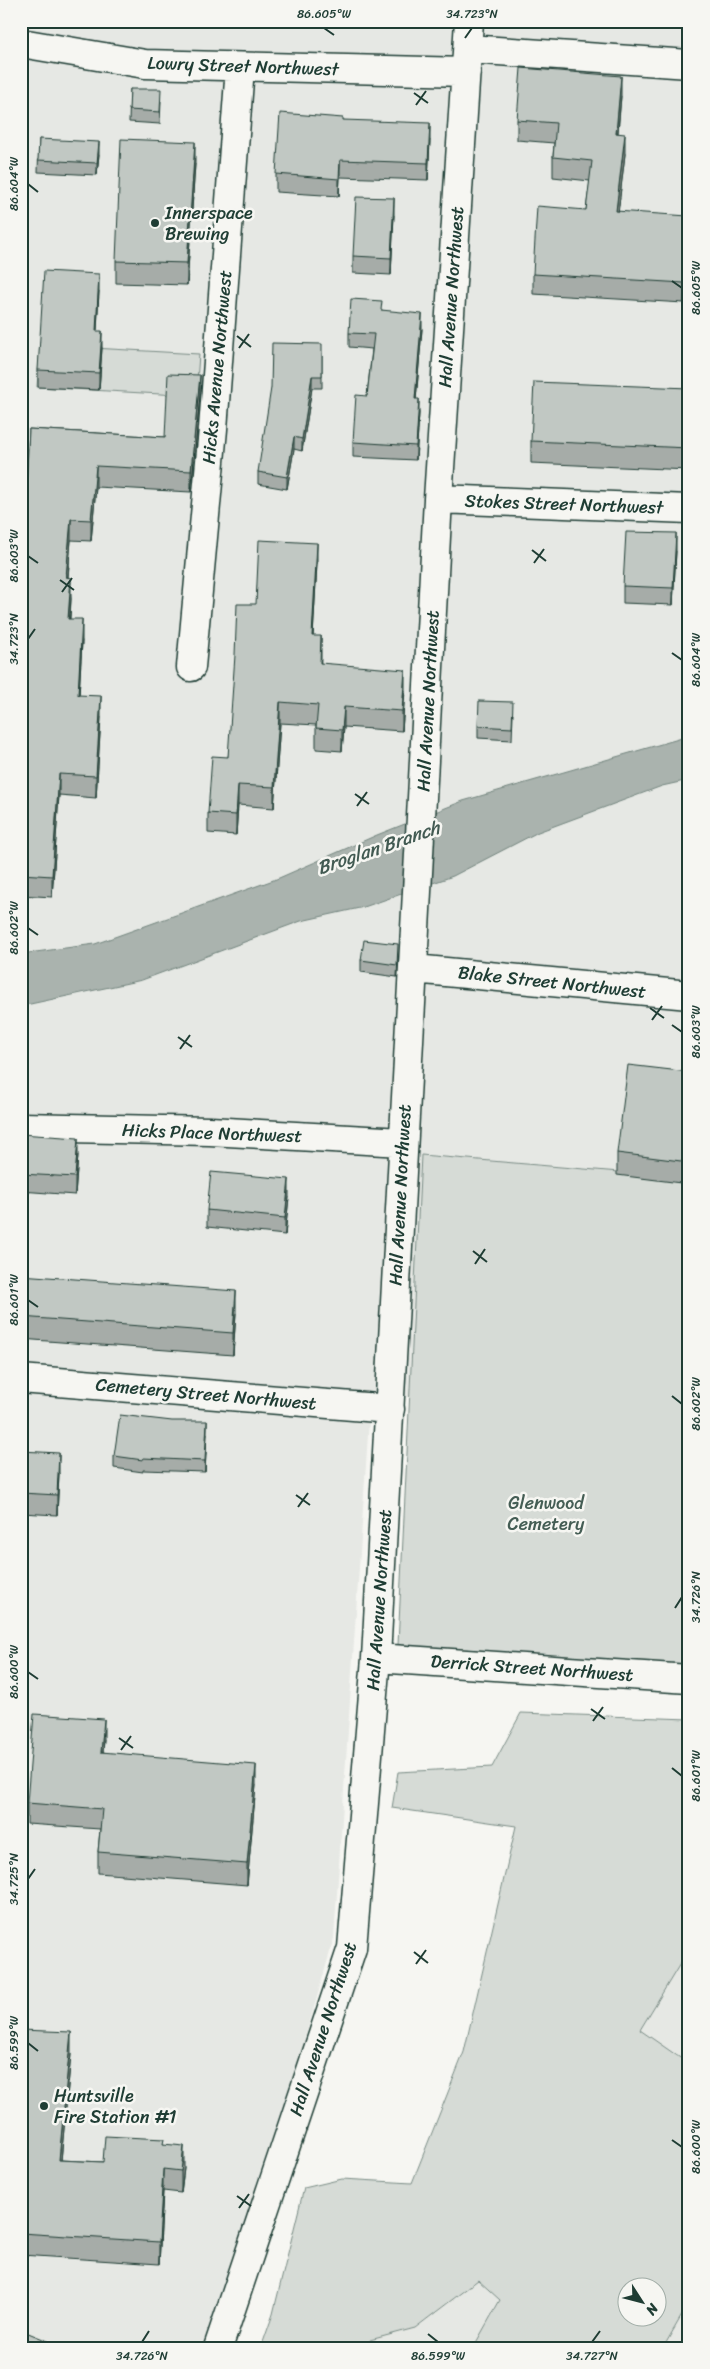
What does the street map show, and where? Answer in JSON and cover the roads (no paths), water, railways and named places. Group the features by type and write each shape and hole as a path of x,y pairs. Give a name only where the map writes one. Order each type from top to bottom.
{"street":[{"name":"Hall Avenue Northwest","path":"218,2348 352,1948 376,1658 402,1142 419,893 438,499 469,21"},
{"name":"Lowry Street Northwest","path":"21,43 145,64 240,67 467,61 689,64"},
{"name":"Hicks Avenue Northwest","path":"191,667 213,429 240,67"},
{"name":"Stokes Street Northwest","path":"438,499 689,509"},
{"name":"Blake Street Northwest","path":"414,969 689,995"},
{"name":"Hicks Place Northwest","path":"21,1127 210,1131 402,1142"},
{"name":"Cemetery Street Northwest","path":"21,1379 390,1409"},
{"name":"Derrick Street Northwest","path":"376,1658 689,1679"}],"water":[{"name":"Broglan Branch","path":"689,736 689,780 662,786 538,832 453,876 364,907 301,921 142,980 21,1006 21,954 95,944 279,878 377,835 463,801"}],"place":[{"name":"Innerspace Brewing","path":"155,223"},
{"name":"Huntsville Fire Station #1","path":"44,2106"}],"park label":[{"name":"Glenwood Cemetery","path":"546,1514"}]}
